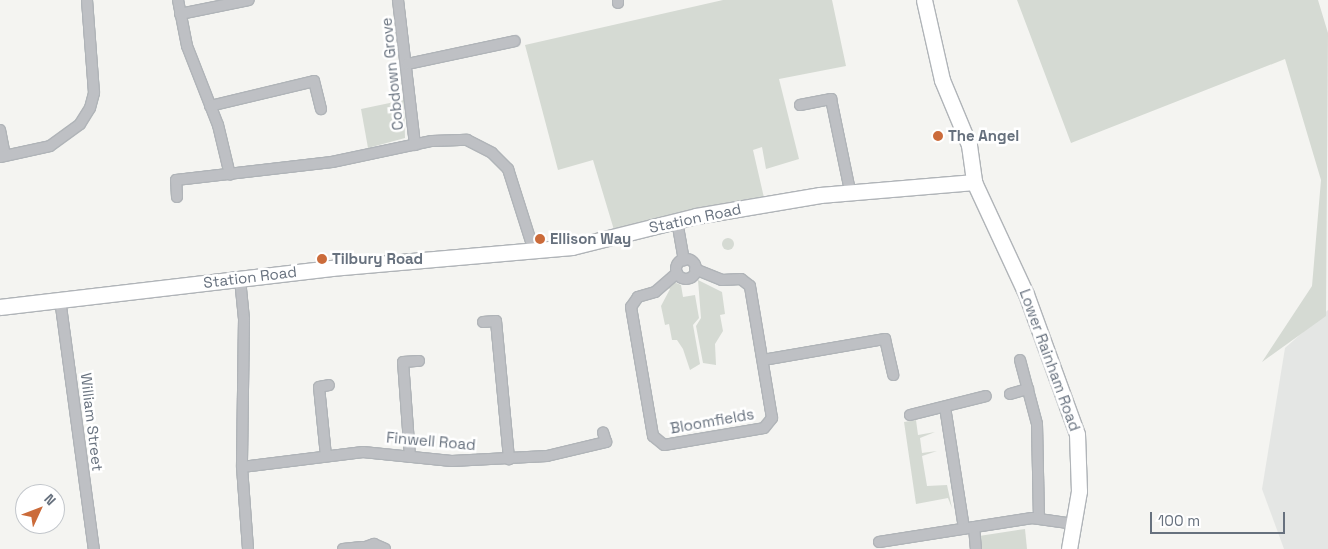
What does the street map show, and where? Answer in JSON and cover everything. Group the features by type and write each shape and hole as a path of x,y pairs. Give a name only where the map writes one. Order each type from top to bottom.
{"main road":[{"path":"924,0 942,80 970,145 974,182"},
{"name":"Station Road","path":"0,307 240,279 572,247 677,221 850,191 974,182"},
{"name":"Lower Rainham Road","path":"974,182 1015,265 1074,422 1080,466 1074,524 1068,549"}],"street":[{"path":"0,130 2,156 50,146 66,137 90,108 94,93 87,0"},
{"path":"178,0 187,46 210,106 230,175"},
{"path":"180,14 249,0"},
{"name":"Cobdown Grove","path":"398,0 415,145"},
{"path":"407,64 515,41"},
{"path":"210,106 314,81 321,109"},
{"path":"800,105 831,99 850,191"},
{"path":"177,198 176,180 332,162 456,138 492,152 513,178 534,251"},
{"path":"677,221 684,260"},
{"name":"Bloomfields","path":"684,260 695,269 708,271 722,280 741,279 750,286 772,418 764,428 664,445 657,442 631,307 638,296 655,292 677,273 677,265 684,260"},
{"name":"Bloomfields","path":"677,273 687,279 695,269"},
{"path":"240,279 244,319 242,466 248,549"},
{"name":"William Street","path":"60,299 94,549"},
{"path":"483,322 496,321 509,459"},
{"path":"762,360 885,339 893,375"},
{"path":"1020,360 1038,431 1039,518"},
{"path":"410,457 403,362 419,361"},
{"path":"326,456 319,387 329,385"},
{"path":"1010,394 1028,389"},
{"path":"910,416 986,396"},
{"path":"945,407 969,528 976,549"},
{"name":"Finwell Road","path":"242,466 363,452 410,457 509,459 588,447 606,442 603,432"},
{"path":"879,542 1039,518 1074,524"},
{"path":"342,549 361,548 374,544 386,549"}],"shaded area":[{"path":"723,0 832,0 846,66 779,79 799,159 766,169 762,147 753,150 765,202 614,230 593,160 558,170 525,45"},
{"path":"1017,0 1318,0 1328,33 1326,316 1262,362 1312,286 1321,180 1285,59 1071,143"},
{"path":"404,100 405,138 368,148 361,109"},
{"path":"728,238 734,244 728,250 722,244"},
{"path":"698,280 722,292 725,314 720,315 723,331 715,344 716,365 703,363 696,326 701,318"},
{"path":"674,282 681,285 683,297 695,295 699,318 693,325 700,364 690,370 683,349 677,340 672,340 669,324 665,325 661,306 670,289 666,286"},
{"path":"1328,310 1328,549 1284,549 1262,489 1285,348"},
{"path":"916,420 918,435 935,432 920,438 922,453 937,451 922,456 927,486 947,485 952,508 948,498 916,504 904,422"},
{"path":"1025,529 1027,549 980,549 979,536"}],"place":[{"name":"The Angel","path":"938,136"},
{"name":"Ellison Way","path":"540,239"},
{"name":"Tilbury Road","path":"322,259"}]}
